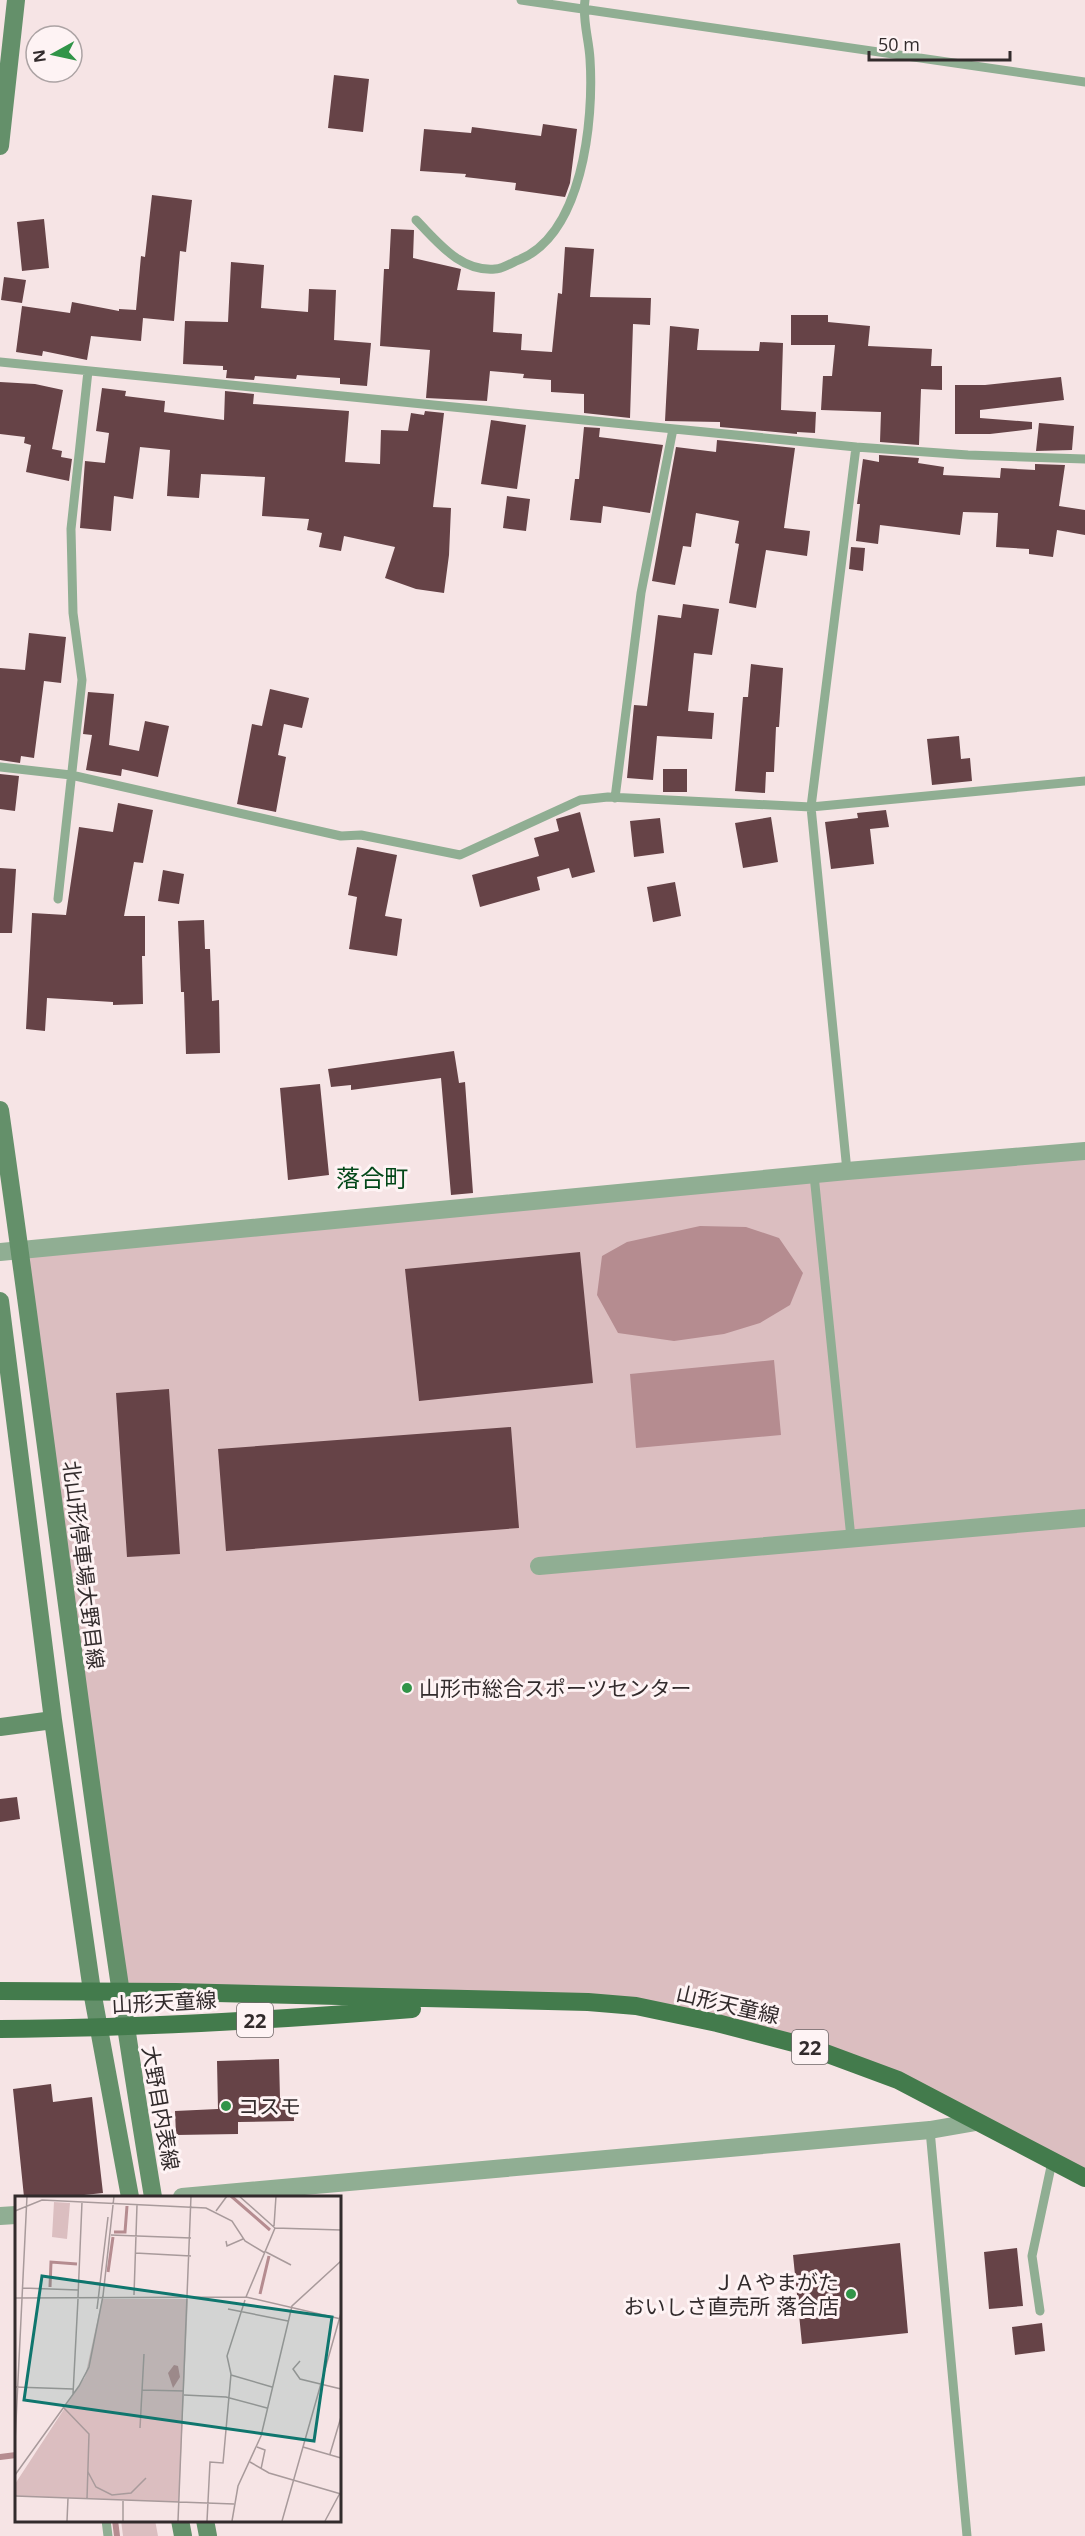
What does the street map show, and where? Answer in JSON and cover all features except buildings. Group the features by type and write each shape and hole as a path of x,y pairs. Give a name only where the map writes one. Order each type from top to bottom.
{"main road":[{"path":"0,146 16,0"},
{"name":"北山形停車場大野目線","path":"0,1110 124,2026"},
{"path":"0,1301 53,1720 92,1991 130,2196"},
{"path":"0,1727 53,1720"},
{"name":"山形天童線","path":"0,1992 92,1991 588,2002 636,2006 809,2047 898,2080 1085,2178"},
{"name":"山形天童線","path":"0,2029 98,2028 303,2018 510,2001"},
{"name":"大野目内表線","path":"124,2026 153,2196"},
{"path":"180,2521 183,2536"},
{"path":"205,2521 207,2536"}],"street":[{"path":"0,1252 814,1175 1085,1152"},
{"path":"538,1566 1085,1518"},
{"path":"194,2196 930,2130 976,2122"},
{"path":"0,2216 15,2215"}],"lane":[{"path":"521,0 584,4 1085,82"},
{"path":"416,220 452,256 471,266 495,269 524,258 554,234 572,201 582,166 590,59 584,4"},
{"path":"0,362 856,447 968,455 1085,459"},
{"path":"58,899 82,680 74,613 70,530 87,371"},
{"path":"615,798 641,593 673,429"},
{"path":"847,1172 811,807 856,447"},
{"path":"0,767 71,775 341,837 361,835 460,855 580,800 615,798 811,807 1085,781"},
{"path":"814,1175 851,1538"},
{"path":"930,2130 967,2536"},
{"path":"1040,2310 1032,2256 1052,2162"},
{"path":"106,2521 108,2536"}],"shaded area":[{"name":"山形市総合スポーツセンター","path":"1085,1151 1085,2178 898,2080 636,2006 120,1992 20,1250"},
{"path":"700,1226 746,1227 779,1238 803,1273 790,1305 760,1323 724,1334 674,1341 618,1333 597,1295 602,1256 627,1242"},
{"path":"774,1360 781,1435 636,1448 630,1374"},
{"path":"121,2521 155,2521 158,2536 123,2536"}],"waterway":[{"path":"0,2457 15,2455"},
{"path":"115,2521 117,2536"}],"place":[{"name":"山形市総合スポーツセンター","path":"407,1688"},
{"name":"コスモ","path":"226,2106"},
{"name":"ＪＡやまがた おいしさ直売所 落合店","path":"851,2294"}],"district":[{"name":"落合町","path":"372,1177"}]}
